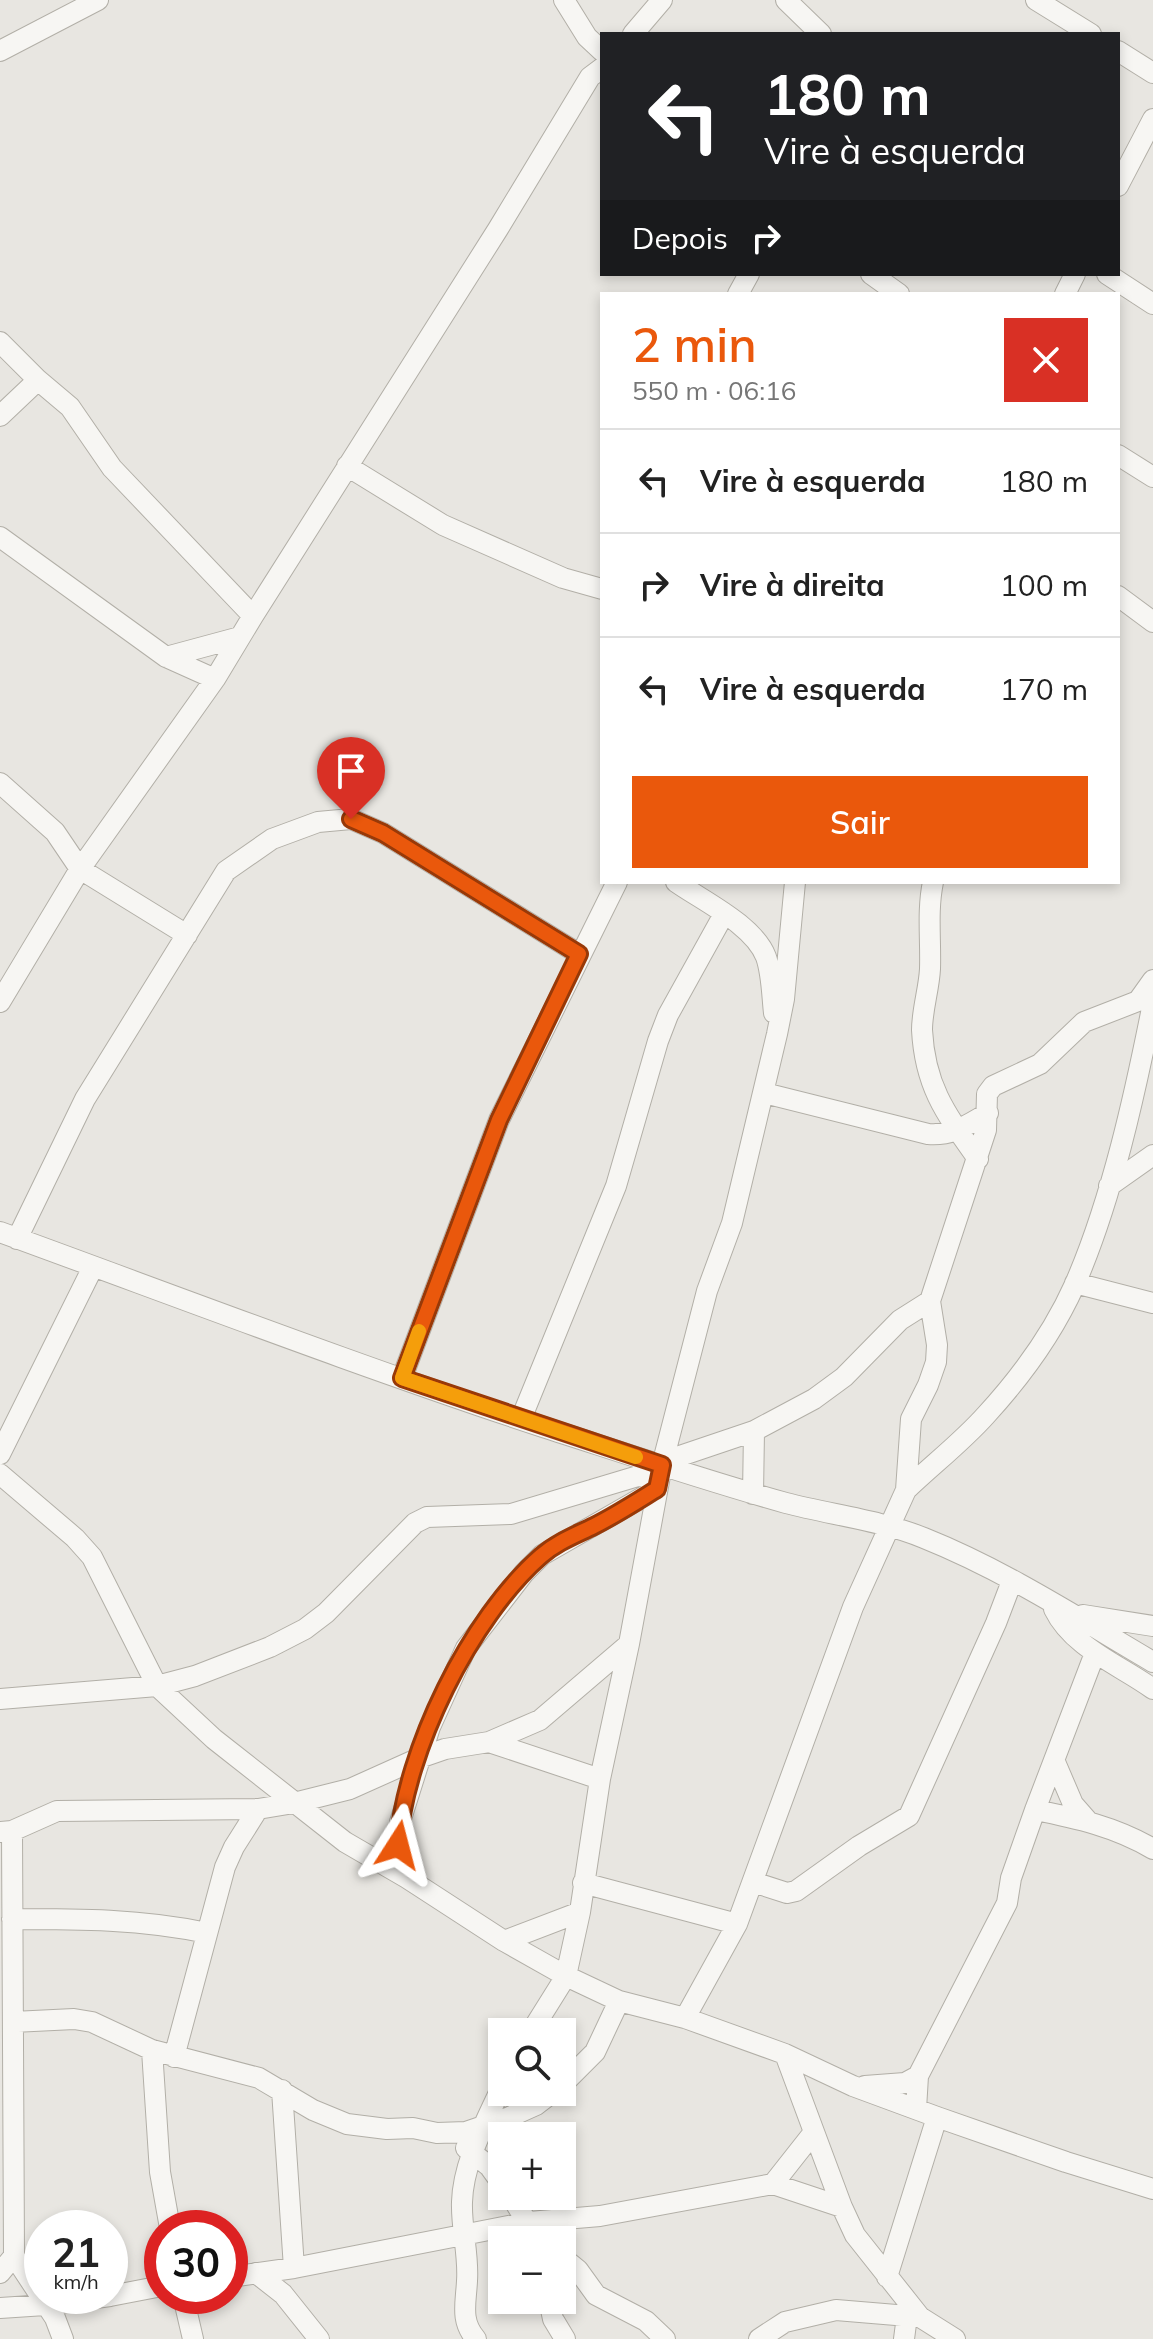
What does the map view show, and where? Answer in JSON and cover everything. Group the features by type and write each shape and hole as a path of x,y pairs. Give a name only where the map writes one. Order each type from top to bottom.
{"street":[{"path":"0,51 98,0"},
{"path":"0,1002 80,869 215,679 596,72 594,44 564,0"},
{"path":"635,32 662,0"},
{"path":"786,0 819,32"},
{"path":"1036,0 1088,32"},
{"path":"1120,52 1153,73"},
{"path":"1120,182 1153,119"},
{"path":"874,276 896,292"},
{"path":"1110,276 1153,304"},
{"path":"0,342 70,407 112,468 253,616"},
{"path":"0,416 38,380"},
{"path":"1120,456 1153,477"},
{"path":"347,466 443,525 563,578 600,588"},
{"path":"0,537 166,657 215,679"},
{"path":"1120,597 1153,622"},
{"path":"166,657 240,637"},
{"path":"0,783 55,832 80,869 187,935"},
{"path":"579,954 383,833 351,819 318,822 272,839 226,871 85,1099 8,1236 521,1419 662,1475 891,1526 958,1552 1153,1662"},
{"path":"402,1378 499,1120 616,884"},
{"path":"679,884 756,940 766,958 777,1034"},
{"path":"540,2018 566,1976 580,1912 600,1779 662,1475 707,1291 732,1223 777,1034 784,999 795,884"},
{"path":"933,884 929,901 930,983 922,1027 932,1085 941,1107 978,1159"},
{"path":"521,1419 616,1186 668,1015 724,914"},
{"path":"685,2018 737,1924 848,1621 906,1490 911,1419 936,1362 937,1345 930,1301 986,1130 987,1094 993,1086 1040,1064 1084,1022 1138,1001 1153,980"},
{"path":"906,1490 996,1404 1054,1321 1075,1283 1109,1186 1153,1003"},
{"path":"764,1093 945,1136 988,1113"},
{"path":"1109,1186 1153,1155"},
{"path":"0,1454 93,1267"},
{"path":"1075,1283 1153,1303"},
{"path":"407,1878 398,1845 400,1822 419,1758 453,1672 466,1648 524,1573 561,1542 607,1519 662,1475 680,1456 754,1431 814,1399 844,1377 900,1320 930,1301"},
{"path":"753,1494 754,1431"},
{"path":"0,1474 75,1538 92,1557 157,1686 214,1739 345,1842 504,1941 619,2001 685,2018 785,2054 853,2086 937,2117 1153,2189"},
{"path":"0,1699 157,1686 195,1676 270,1647 305,1629 326,1613 415,1523 427,1517 511,1514 638,1476 662,1475"},
{"path":"753,1882 787,1893 796,1891 859,1846 909,1816 1012,1581"},
{"path":"1059,1607 1153,1626"},
{"path":"1059,1607 1059,1620 1095,1653 1153,1689"},
{"path":"24,2272 14,2256 12,1919 6,1831 57,1811 258,1809 350,1789 419,1758 445,1749 489,1742 540,1720 629,1644"},
{"path":"916,2109 918,2076 1003,1912 1010,1894 1011,1878 1035,1810 1095,1653"},
{"path":"489,1742 600,1779"},
{"path":"1055,1762 1073,1804 1087,1820"},
{"path":"174,2057 234,1847 258,1809"},
{"path":"1035,1810 1087,1820 1153,1849"},
{"path":"583,1883 737,1924"},
{"path":"504,1941 580,1912"},
{"path":"12,1919 114,1919 168,1924 207,1933"},
{"path":"576,2071 595,2052 619,2001"},
{"path":"13,2022 74,2019 92,2022 152,2050 259,2078 313,2110 347,2124 387,2129 413,2128 437,2133 466,2132 534,2106"},
{"path":"152,2050 160,2172 167,2210"},
{"path":"785,2054 855,2235 914,2317"},
{"path":"853,2086 905,2083 918,2076"},
{"path":"282,2090 294,2268"},
{"path":"476,2339 465,2318 467,2281 462,2199 465,2176 494,2106"},
{"path":"887,2277 937,2117"},
{"path":"773,2184 814,2132"},
{"path":"437,2133 474,2152 488,2165"},
{"path":"556,2226 773,2184 842,2207"},
{"path":"248,2274 462,2235 488,2234"},
{"path":"0,2273 14,2256"},
{"path":"576,2268 596,2295 646,2321 665,2339"},
{"path":"256,2273 283,2294 319,2339"},
{"path":"0,2308 24,2306"},
{"path":"759,2339 785,2322 836,2310 914,2317 955,2339"},
{"path":"52,2314 63,2339"},
{"path":"187,2314 193,2339"},
{"path":"552,2314 565,2339"},
{"path":"904,2339 914,2317"}],"slow traffic":[{"path":"419,1331 402,1378 636,1457"}],"route":[{"path":"351,819 383,833 579,954 499,1120 402,1378 662,1465 657,1489 542,1555 524,1573 466,1648 453,1672 419,1758 400,1822 398,1845"}]}
